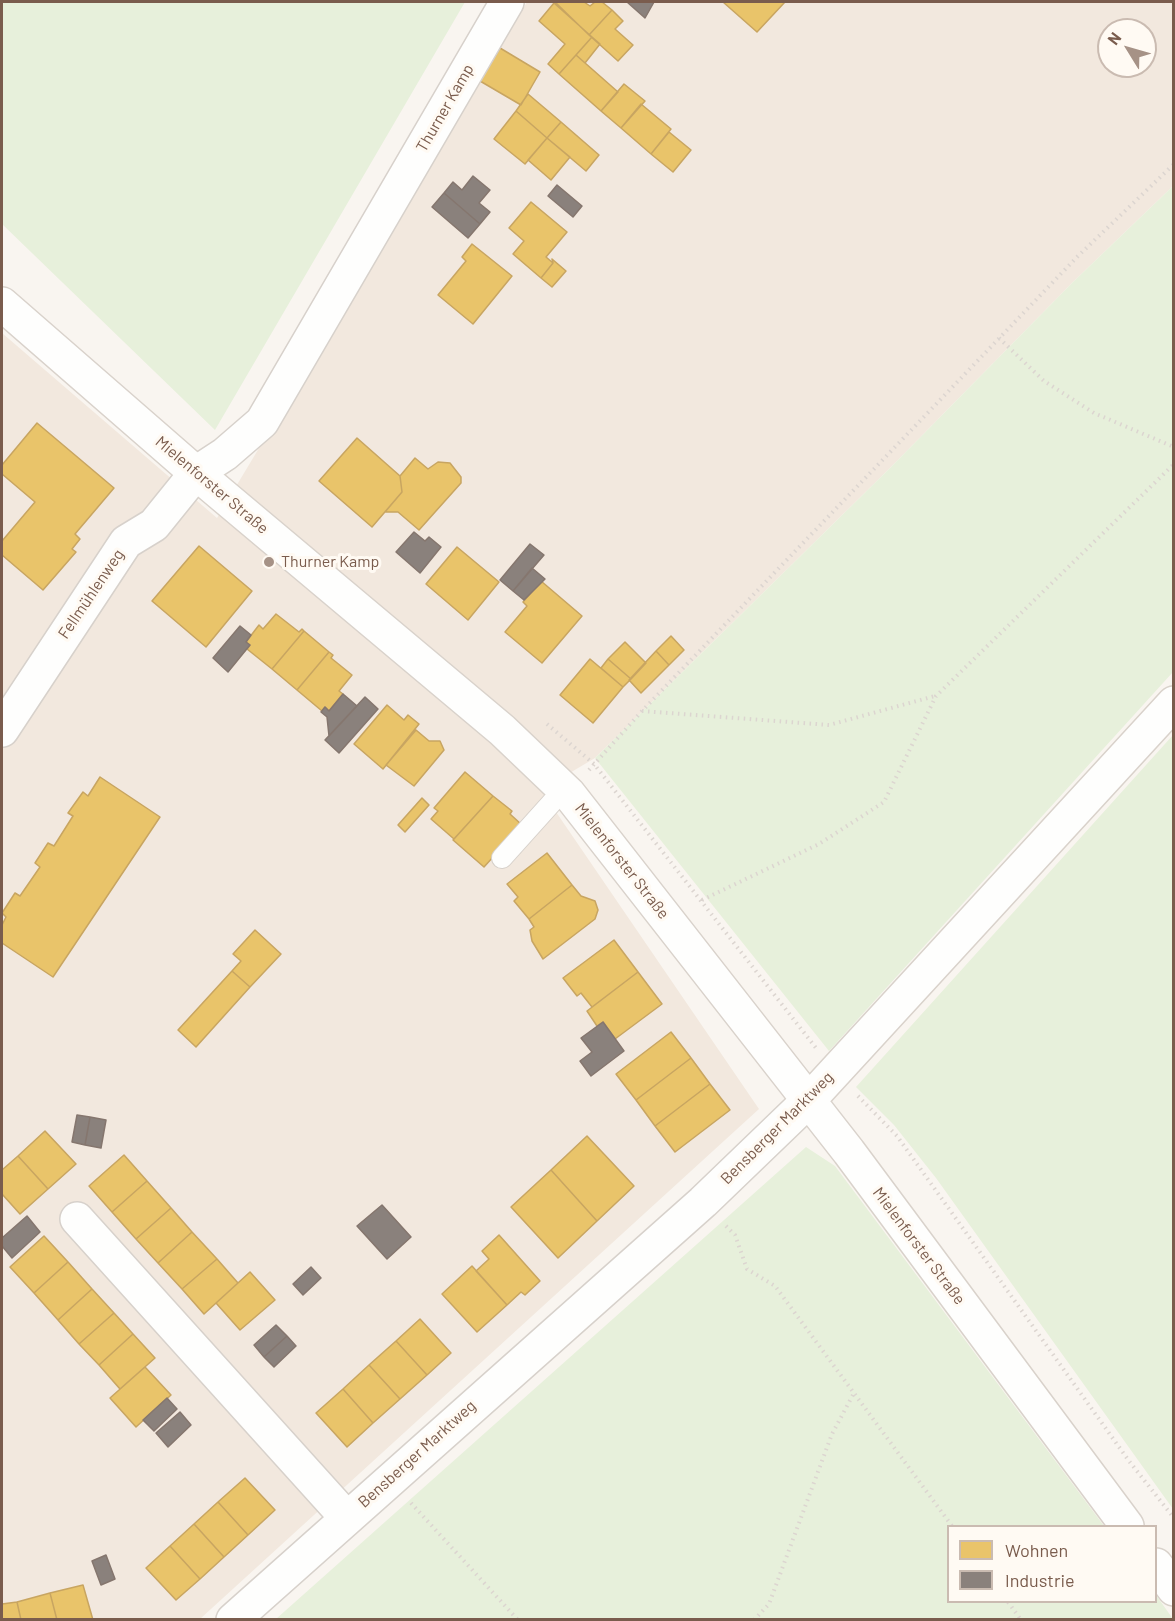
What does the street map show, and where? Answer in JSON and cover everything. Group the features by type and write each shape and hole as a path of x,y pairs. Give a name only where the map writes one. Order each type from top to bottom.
{"street":[{"name":"Thurner Kamp","path":"196,473 225,454 262,422 507,2"},
{"name":"Mielenforster Straße","path":"2,304 196,473 502,730 566,791 809,1100 1126,1525"},
{"name":"Fellmühlenweg","path":"2,730 126,542 154,525 196,473"},
{"name":"Bensberger Marktweg","path":"233,1620 703,1202 809,1100 1173,703"},
{"name":"Bensberger Marktweg","path":"77,1219 346,1518"},
{"path":"1157,1568 1173,1589"}],"lane":[{"path":"502,858 566,791"}],"path":[{"path":"566,791 999,338 1173,164"},
{"path":"999,338 1044,381 1094,413 1173,447"},
{"path":"702,900 819,844 884,802 936,696 1173,464"},
{"path":"642,711 829,726 936,696"},
{"path":"834,1072 897,1136 1173,1518"},
{"path":"703,1202 735,1234 747,1269 775,1286 951,1525"},
{"path":"754,1620 770,1604 831,1434 854,1393"},
{"path":"389,1479 518,1620"},
{"path":"1009,1603 1021,1620"}],"shaded area":[{"path":"527,2 1173,2 1173,186 1073,282 890,468 595,758 541,790 759,1109 200,1619 2,1619 2,333 217,518"}],"green space":[{"path":"2,2 465,2 215,430 2,224"},
{"path":"1173,186 1173,672 829,1051 595,758 890,468 1073,282"},
{"path":"1173,735 1173,1509 936,1178 894,1125 856,1087"},
{"path":"806,1147 835,1166 1103,1525 947,1525 947,1603 1157,1603 1157,1596 1173,1619 276,1619"}],"building: Wohnen":[{"path":"555,2 584,2 590,6 595,2 602,2 612,10 589,35"},
{"path":"723,2 785,2 757,32"},
{"path":"554,3 592,37 559,74 548,64 565,44 539,21"},
{"path":"612,10 623,21 615,29 633,45 618,61 589,35"},
{"path":"592,37 600,44 585,63 576,55"},
{"path":"500,48 540,72 521,105 480,81"},
{"path":"576,55 618,92 601,111 559,74"},
{"path":"624,84 645,101 621,128 601,111"},
{"path":"528,94 561,122 547,138 516,111"},
{"path":"641,104 671,129 651,154 621,128"},
{"path":"516,111 547,138 525,164 494,139"},
{"path":"561,122 599,155 586,171 547,138"},
{"path":"669,132 691,150 673,172 651,154"},
{"path":"547,138 570,157 551,180 528,160"},
{"path":"531,202 567,232 546,257 553,263 541,278 513,254 524,241 509,228"},
{"path":"472,244 512,276 473,324 438,295 466,261 462,257"},
{"path":"552,259 566,271 552,287 541,278 553,263"},
{"path":"37,423 114,488 75,534 80,539 72,549 76,552 43,590 2,555 2,541 35,502 2,474 2,465"},
{"path":"357,438 400,476 402,492 372,527 319,481"},
{"path":"415,458 428,469 438,462 450,463 461,477 461,483 419,530 398,512 385,512 402,492 400,476"},
{"path":"199,546 252,591 206,647 152,601"},
{"path":"457,547 499,582 468,620 426,584"},
{"path":"541,581 582,616 542,663 505,632 527,606 523,602"},
{"path":"276,614 299,632 302,629 304,631 272,669 247,649 250,645 246,642 259,625 263,629"},
{"path":"304,631 329,652 297,690 272,669"},
{"path":"671,636 684,650 669,665 656,651"},
{"path":"625,642 646,663 631,679 608,659"},
{"path":"656,651 669,665 641,693 629,680"},
{"path":"329,652 333,655 331,658 352,675 339,691 343,694 329,711 325,707 322,711 297,690"},
{"path":"590,659 623,687 593,723 560,695"},
{"path":"608,659 631,679 623,687 601,668"},
{"path":"387,705 404,720 408,715 419,724 383,769 354,744"},
{"path":"416,730 429,741 440,741 444,750 414,786 386,765"},
{"path":"465,772 493,796 454,839 431,819 438,811 434,808"},
{"path":"100,777 160,817 53,977 2,943 2,925 6,917 2,913 15,893 20,896 40,867 35,863 48,843 54,846 73,816 68,813 83,792 88,796"},
{"path":"493,796 512,811 510,814 522,825 484,867 453,840"},
{"path":"422,798 429,805 405,832 398,825"},
{"path":"547,853 572,885 529,919 514,901 518,897 507,884"},
{"path":"572,885 581,896 595,901 598,910 595,919 543,959 532,941 530,930 534,927 529,919"},
{"path":"255,930 281,954 250,987 232,971 241,961 233,954"},
{"path":"614,940 638,972 592,1007 581,993 577,996 563,978"},
{"path":"232,971 250,987 196,1047 178,1030"},
{"path":"638,972 662,1004 615,1039 603,1022 597,1026 587,1011"},
{"path":"671,1032 691,1058 636,1100 616,1074"},
{"path":"691,1058 710,1084 655,1126 636,1100"},
{"path":"710,1084 730,1110 675,1152 655,1126"},
{"path":"45,1131 76,1164 48,1189 18,1156"},
{"path":"587,1136 634,1186 597,1221 551,1170"},
{"path":"124,1155 147,1181 112,1212 89,1186"},
{"path":"18,1156 48,1189 20,1214 2,1194 2,1170"},
{"path":"551,1170 597,1221 558,1258 511,1207"},
{"path":"147,1181 171,1208 136,1239 112,1212"},
{"path":"171,1208 192,1232 158,1263 136,1239"},
{"path":"192,1232 217,1259 182,1289 158,1263"},
{"path":"499,1235 540,1281 525,1295 521,1292 507,1305 476,1271 489,1259 482,1251"},
{"path":"44,1236 68,1262 34,1293 10,1267"},
{"path":"217,1259 238,1283 204,1314 182,1289"},
{"path":"68,1262 92,1289 58,1320 34,1293"},
{"path":"472,1266 507,1305 477,1332 442,1294"},
{"path":"250,1272 275,1300 240,1330 216,1303"},
{"path":"92,1289 114,1313 79,1344 58,1320"},
{"path":"114,1313 133,1334 99,1365 79,1344"},
{"path":"420,1319 451,1353 427,1375 396,1341"},
{"path":"133,1334 155,1358 120,1389 99,1365"},
{"path":"396,1341 427,1375 400,1399 369,1365"},
{"path":"369,1365 400,1399 373,1423 343,1389"},
{"path":"145,1367 171,1395 136,1427 110,1398"},
{"path":"343,1389 373,1423 347,1447 316,1413"},
{"path":"245,1478 275,1510 248,1535 218,1502"},
{"path":"218,1502 248,1535 224,1557 194,1524"},
{"path":"194,1524 224,1557 200,1579 170,1546"},
{"path":"170,1546 200,1579 176,1600 146,1568"},
{"path":"83,1585 93,1620 57,1620 50,1593"},
{"path":"50,1593 57,1620 21,1620 17,1602"},
{"path":"17,1602 21,1620 2,1620 2,1604"}],"building: Industrie":[{"path":"627,2 654,2 645,18"},
{"path":"473,176 490,190 479,203 490,212 480,224 444,193 453,182 462,190"},
{"path":"557,185 582,206 573,217 548,196"},
{"path":"444,193 480,224 468,238 432,207"},
{"path":"414,532 425,541 429,537 441,547 420,573 396,552"},
{"path":"530,544 544,555 513,591 500,580"},
{"path":"532,568 545,579 524,600 513,591"},
{"path":"240,626 251,635 246,642 250,645 228,672 213,658"},
{"path":"343,694 357,706 329,736 327,717 321,712 325,707 329,711"},
{"path":"365,697 378,709 339,753 325,740"},
{"path":"603,1022 624,1051 591,1076 580,1061 592,1052 581,1038"},
{"path":"77,1115 90,1117 85,1145 72,1142"},
{"path":"90,1117 106,1120 101,1148 85,1145"},
{"path":"382,1205 411,1237 387,1259 357,1226"},
{"path":"27,1216 40,1232 12,1258 2,1246 2,1238"},
{"path":"311,1267 321,1278 303,1295 293,1284"},
{"path":"276,1325 287,1336 264,1357 254,1345"},
{"path":"287,1336 296,1346 274,1367 264,1357"},
{"path":"167,1398 177,1409 154,1431 143,1420"},
{"path":"180,1412 191,1425 168,1447 156,1433"},
{"path":"106,1555 115,1579 101,1585 92,1561"}],"place":[{"name":"Thurner Kamp","path":"269,562"}]}
